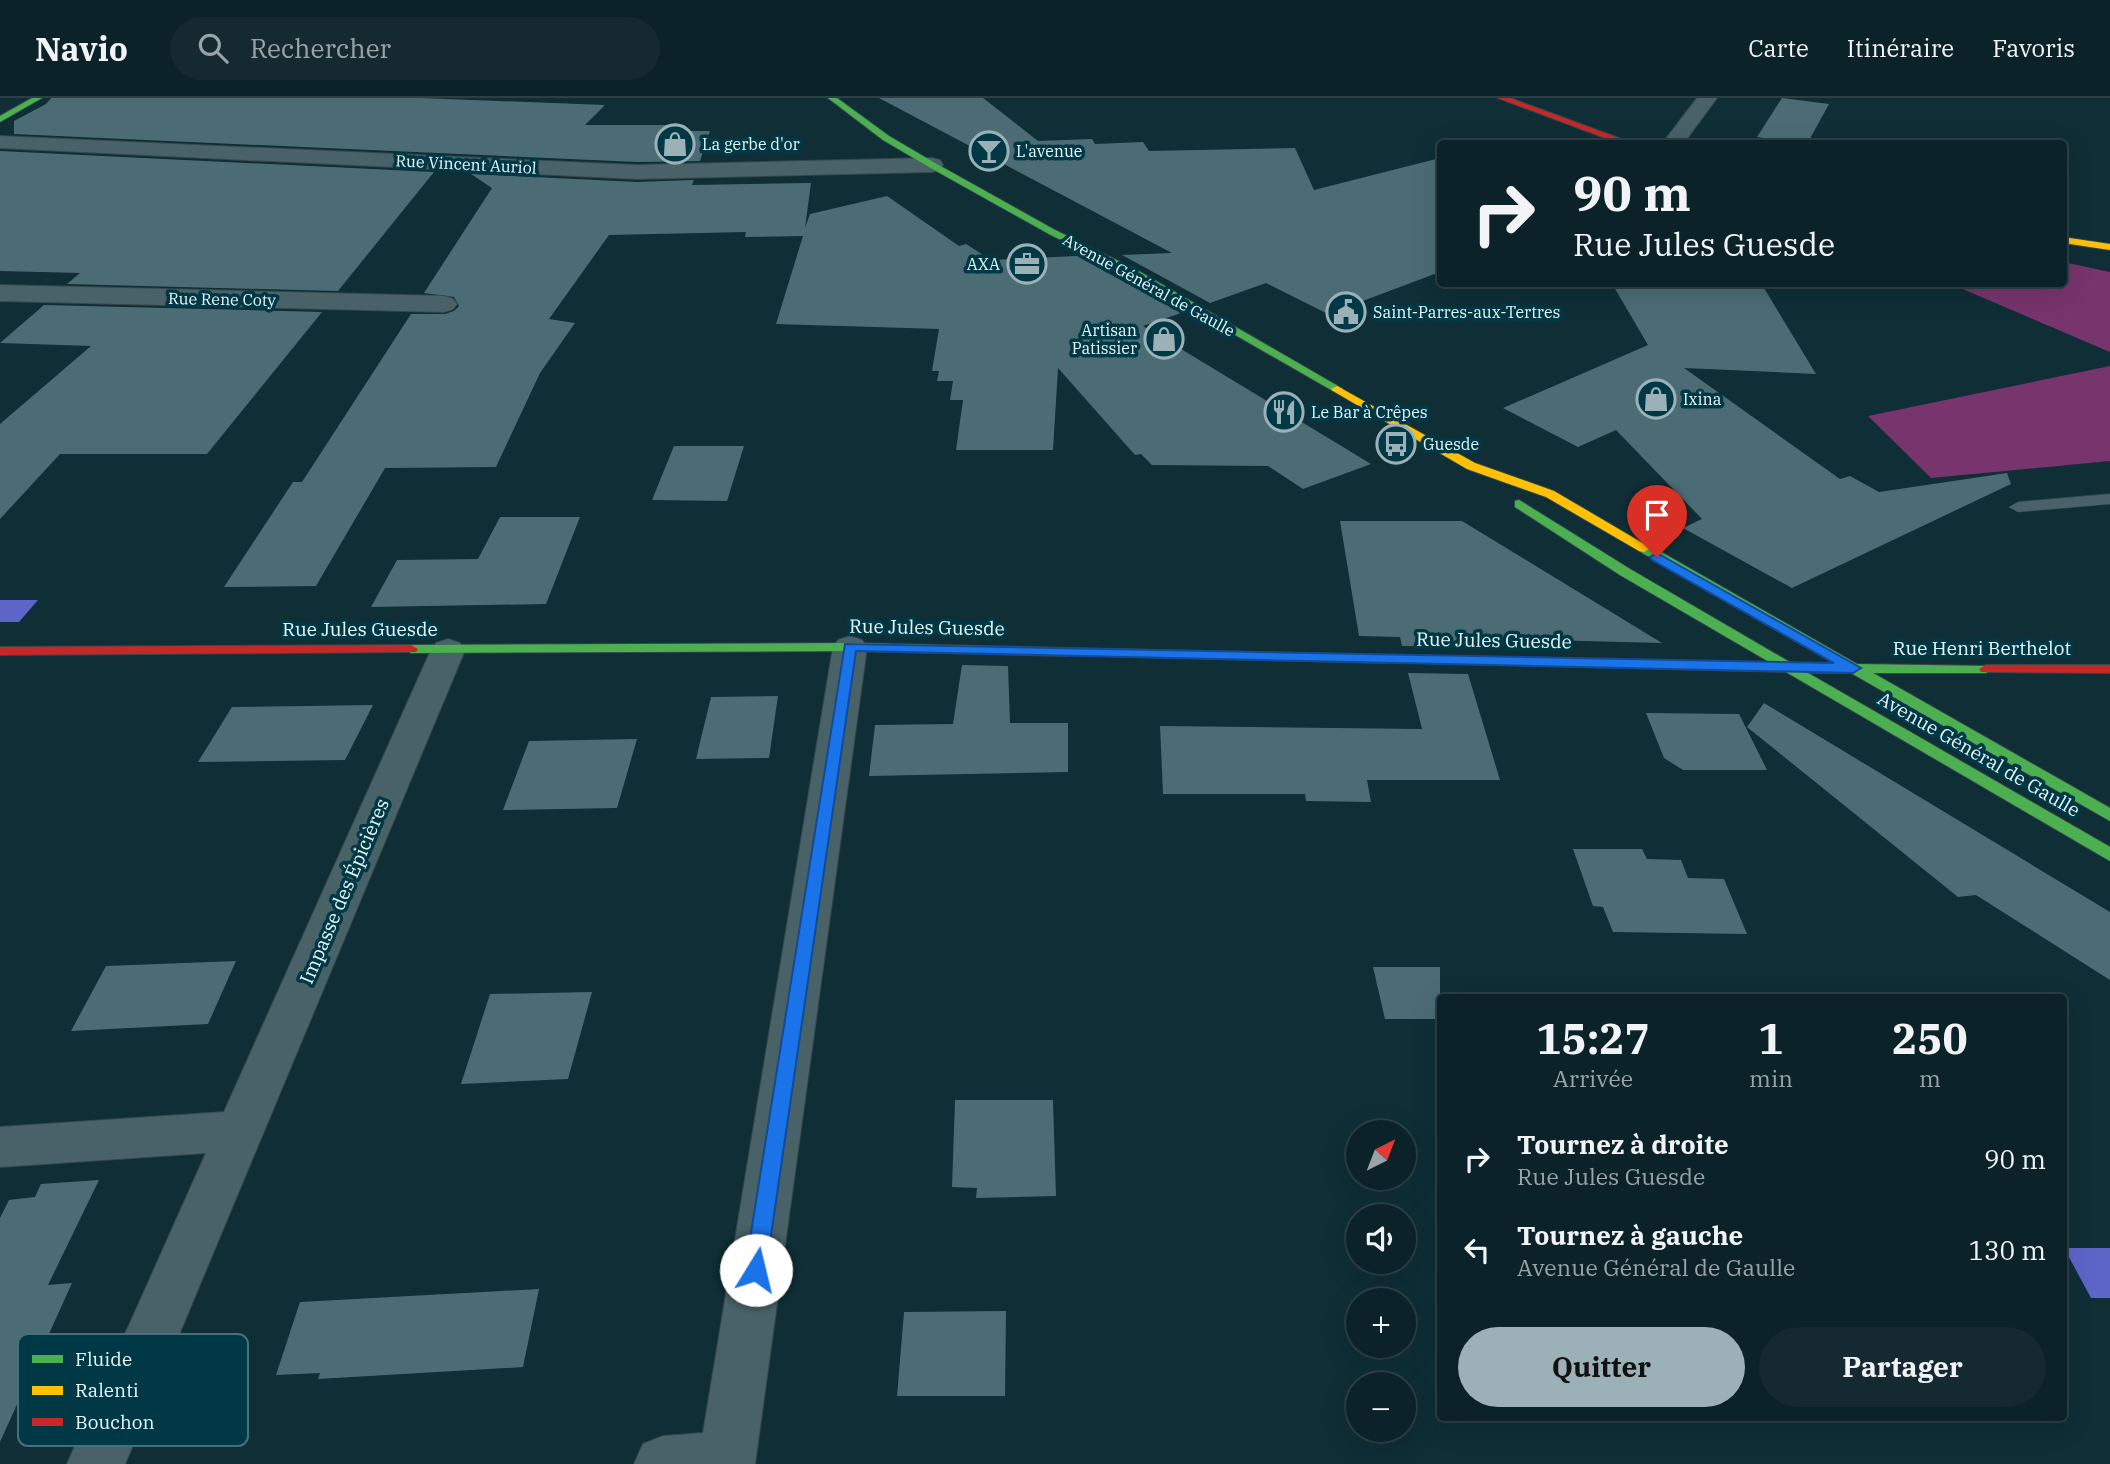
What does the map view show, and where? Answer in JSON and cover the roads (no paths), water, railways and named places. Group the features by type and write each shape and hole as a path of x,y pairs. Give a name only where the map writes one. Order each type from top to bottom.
{"main road":[{"path":"0,119 38,98"},
{"name":"Avenue Général de Gaulle","path":"832,98 886,138 932,165 1031,221 1133,272 1471,466 1530,513 2110,856"},
{"path":"1502,98 1619,140"},
{"path":"2067,241 2110,247"},
{"name":"Avenue Général de Gaulle","path":"1471,466 1550,494 2110,815"},
{"name":"Rue Jules Guesde","path":"0,651 850,647 1853,668"},
{"name":"Rue Henri Berthelot","path":"1853,668 2110,669"}],"street":[{"path":"1674,140 1707,98"},
{"name":"Rue Vincent Auriol","path":"0,142 637,172 932,165"},
{"name":"Rue Rene Coty","path":"0,293 444,304"},
{"path":"663,1464 727,1462 850,647"},
{"name":"Impasse des Épicières","path":"152,1334 449,650"},
{"path":"0,1147 239,1131"},
{"name":"Impasse des Épicières","path":"96,1464 104,1446"}],"lane":[{"path":"2018,507 2110,499"}],"place":[{"name":"La gerbe d'or","path":"675,144"},
{"name":"L'avenue","path":"989,151"},
{"name":"AXA","path":"1027,264"},
{"name":"Saint-Parres-aux-Tertres","path":"1346,312"},
{"name":"Artisan Patissier","path":"1164,339"},
{"name":"Ixina","path":"1656,399"},
{"name":"Le Bar à Crêpes","path":"1284,412"},
{"name":"Guesde","path":"1396,444"}]}
